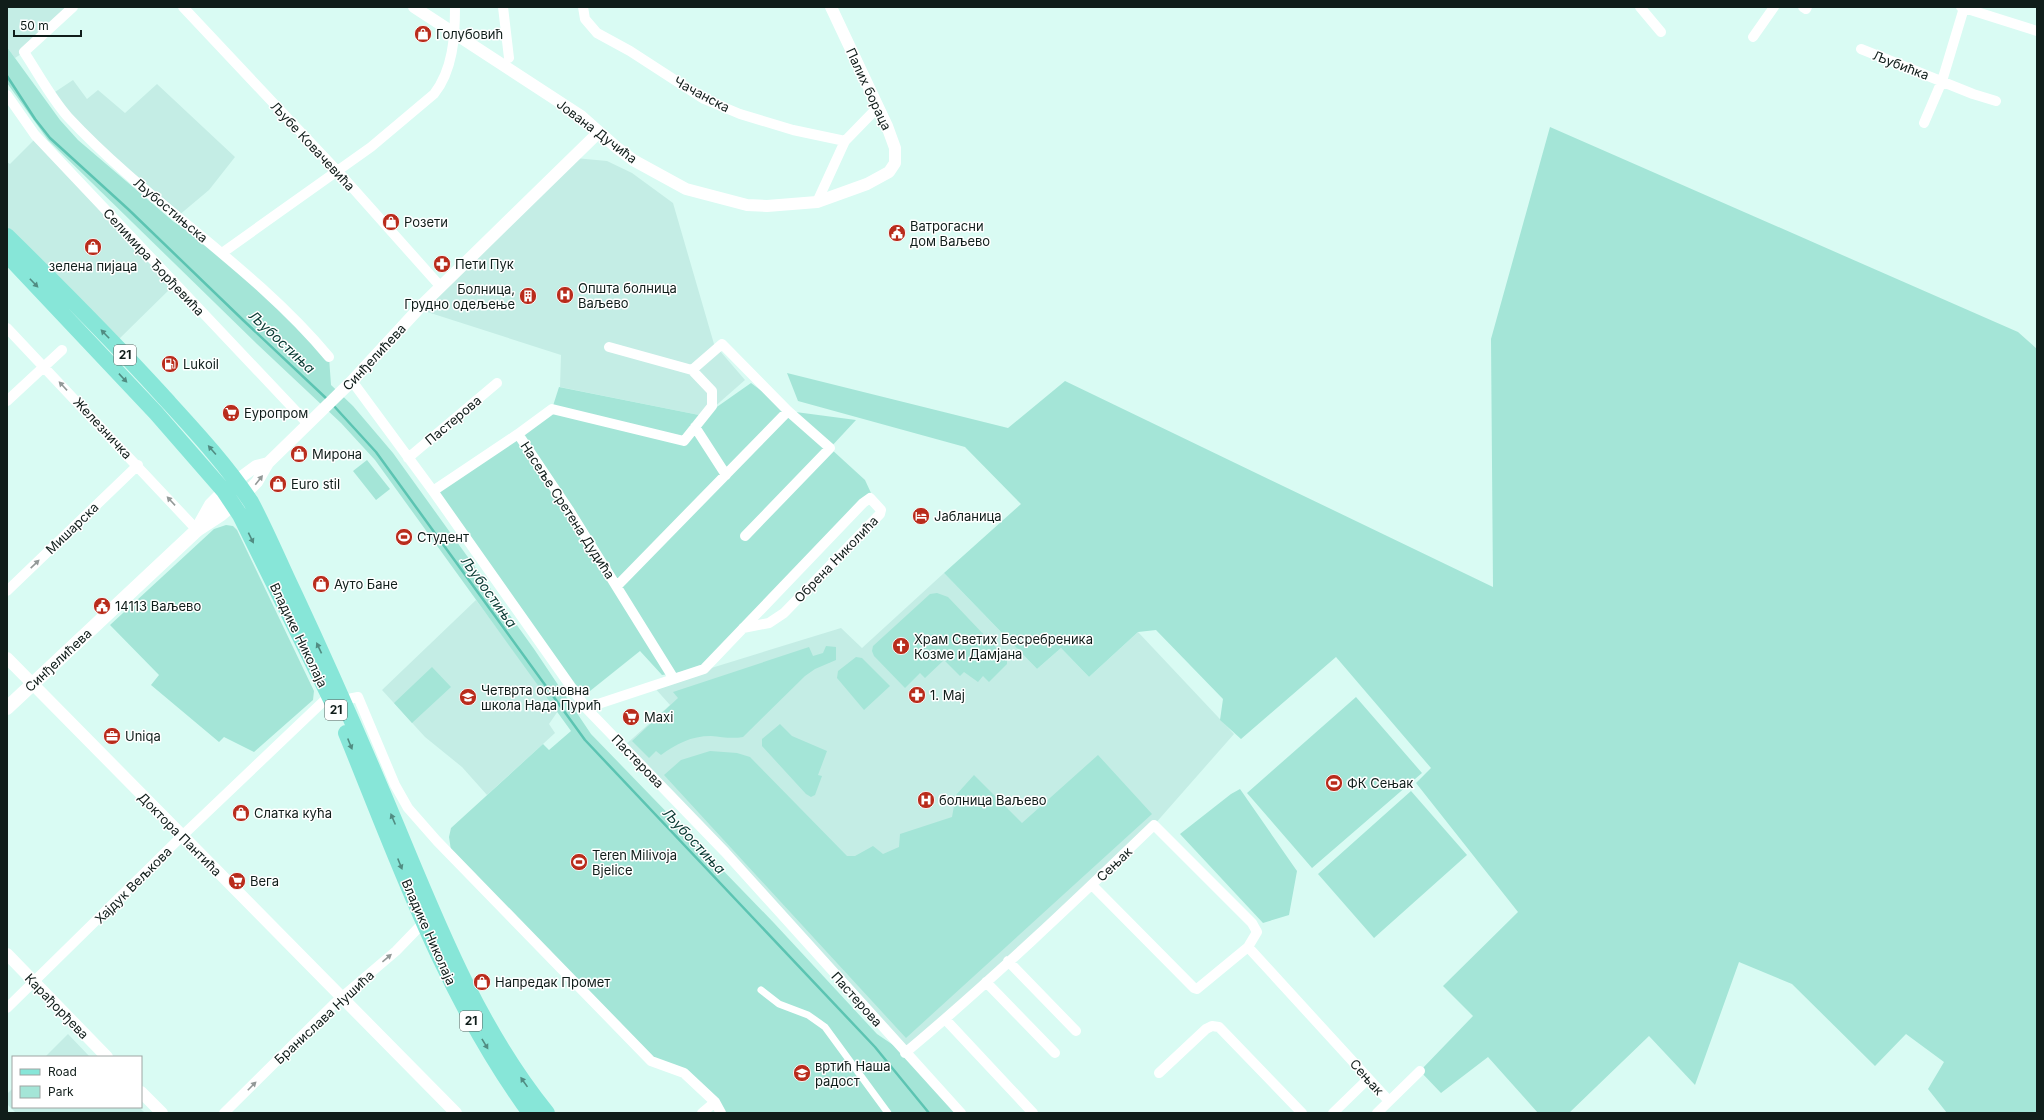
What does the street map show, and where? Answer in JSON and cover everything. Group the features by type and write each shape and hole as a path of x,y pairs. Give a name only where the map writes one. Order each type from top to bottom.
{"main road":[{"name":"21","path":"7,236 128,358 241,487"},
{"name":"Владике Николаја","path":"7,255 151,408 228,498 240,515 344,697 424,922 467,1015 530,1113"},
{"name":"Синђелићева","path":"7,708 197,530 211,505 228,498 241,487"},
{"name":"Владике Николаја","path":"241,487 260,518 344,697 432,912 461,976 494,1037 547,1113"}],"street":[{"name":"Љубостињска","path":"72,7 24,52 67,116 110,158 222,253 293,316 330,357"},
{"name":"Љубе Ковачевића","path":"183,7 337,171 440,286"},
{"name":"Јована Дучића","path":"414,7 582,116 633,160 686,189 747,205 767,206 817,202 867,184 889,172"},
{"path":"222,253 371,147 434,94 442,84 446,74 455,33 455,7"},
{"path":"503,7 509,58"},
{"name":"Чачанска","path":"583,7 585,19 597,32 630,51 704,99 740,114 793,130 845,141"},
{"name":"Палих бораца","path":"831,7 878,107 895,148 895,163 889,172"},
{"path":"1640,7 1661,32"},
{"path":"1753,37 1774,7"},
{"path":"1924,123 1942,81 1963,8 2037,31"},
{"name":"Љубићка","path":"1861,49 1996,101"},
{"name":"Селимира Ђорђевића","path":"7,95 35,135 308,424"},
{"path":"817,202 845,141 878,107"},
{"name":"Синђелићева","path":"241,487 257,482 268,463 352,381 440,286 599,132"},
{"name":"Железничка","path":"7,328 138,465 197,530"},
{"path":"609,347 692,370 722,344 788,411 830,448 745,536"},
{"path":"7,401 62,350"},
{"name":"Насеље Сретена Дудића","path":"433,491 518,434 552,409 684,441 712,406 712,391 692,370"},
{"name":"Пастерова","path":"352,381 433,491 586,708 725,852 960,1113"},
{"name":"Пастерова","path":"408,458 497,383"},
{"name":"Насеље Сретена Дудића","path":"617,586 788,411"},
{"path":"695,427 726,475"},
{"name":"Насеље Сретена Дудића","path":"518,434 617,586 674,679"},
{"name":"Мишарска","path":"7,591 138,465"},
{"name":"Обрена Николића","path":"586,708 704,669 743,628 867,500 870,498 878,505 881,510 880,514 784,613 769,623 743,628"},
{"name":"Доктора Пантића","path":"7,658 456,1113"},
{"path":"344,697 408,808 487,895 651,1061 684,1073 716,1102 721,1113"},
{"name":"Хајдук Вељкова","path":"7,1008 182,836 344,697"},
{"name":"Сењак","path":"1154,825 1252,923 1257,932 1248,947 1202,987 1197,989 1194,988 1092,885 1154,825"},
{"path":"905,1053 945,1020 1092,885"},
{"name":"Бранислава Нушића","path":"224,1113 342,997 396,951 424,922"},
{"name":"Сењак","path":"1248,947 1389,1101"},
{"name":"Карађорђева","path":"7,954 106,1056"},
{"path":"1008,961 1076,1031"},
{"path":"986,982 1055,1053"},
{"path":"761,990 779,1004 808,1015 825,1027 888,1113"},
{"path":"945,1020 1033,1113"},
{"path":"1159,1073 1206,1029 1212,1026 1219,1027 1302,1113"},
{"path":"1377,1113 1420,1071"},
{"path":"1333,1113 1368,1079"},
{"path":"142,1093 162,1113"},
{"path":"702,1113 716,1102"}],"shaded area":[{"path":"7,7 69,7 24,52 15,58 7,47"},
{"path":"73,80 87,99 98,90 125,113 157,84 235,157 209,190 178,216 110,158 52,94"},
{"path":"34,140 175,284 117,341 7,233 7,162 10,164"},
{"name":"Општа болница Ваљево","path":"575,158 607,161 632,173 673,203 714,344 745,380 704,416 560,387 561,355 418,309"},
{"name":"болница Ваљево","path":"944,573 1037,669 1061,648 1089,677 1138,632 1234,734 1154,825 905,1053 624,746 670,705 653,686 841,628 862,648"},
{"name":"Четврта основна школа Нада Пурић","path":"476,600 558,711 549,724 555,733 487,795 462,767 425,737 382,690"},
{"path":"68,1034 89,1056 46,1056"},
{"path":"12,1089 12,1108 140,1108 145,1113 16,1113 7,1104 7,1094"}],"green space":[{"path":"7,47 60,120 78,140 174,222 222,253 329,357 331,385 353,406 393,453 534,649 591,734 774,923 877,1034 905,1053 961,1113 721,1113 684,1073 651,1061 452,857 449,837 451,828 543,744 549,750 571,731 375,460 341,423 257,344 48,140 7,83"},
{"path":"1550,127 2018,332 2037,349 2037,1113 1947,1113 1928,1089 1944,1062 1906,1034 1875,1066 1792,984 1739,962 1695,1085 1649,1036 1569,1113 1538,1113 1488,1057 1441,1093 1420,1071 1473,1016 1443,986 1518,912 1416,783 1431,768 1336,657 1241,739 1220,720 1223,699 1156,630 1138,632 1089,677 1061,648 1037,669 944,573 1021,504 965,447 798,401 787,373 1008,428 1065,381 1493,587 1491,339"},
{"path":"751,383 788,411 856,420 830,448 865,480 871,493 704,669 662,675 640,651 580,699 433,491 552,409 559,387 704,416"},
{"path":"367,460 390,489 376,500 353,471"},
{"path":"226,525 233,526 237,530 314,691 313,700 254,752 224,737 219,742 151,685 159,675 110,625 214,529"},
{"path":"937,593 948,597 1007,659 1007,664 989,682 983,676 978,682 964,672 960,676 944,660 925,678 920,673 905,688 874,656 872,651 873,646 930,594"},
{"path":"826,646 836,647 836,660 815,669 805,676 743,737 697,737 672,747 661,755 656,751 649,758 632,741 678,698 673,692 809,647 813,656 823,653"},
{"path":"856,657 862,658 890,686 864,710 837,678 838,671"},
{"path":"432,667 451,687 412,723 394,703"},
{"name":"ФК Сењак","path":"1356,697 1422,773 1312,868 1247,793"},
{"path":"780,724 792,736 827,751 818,775 822,776 815,795 811,797 806,794 762,746 762,739"},
{"path":"710,751 737,753 750,757 847,856 855,856 873,846 883,854 899,847 900,834 952,817 956,795 974,775 1022,823 1098,755 1152,814 906,1038 664,775 681,760"},
{"path":"1240,789 1297,871 1289,915 1263,923 1180,834 1231,794"},
{"path":"1411,791 1467,855 1374,938 1318,874"}],"waterway":[{"name":"Љубостиња","path":"7,76 35,119 50,138 128,209 328,400"},
{"name":"Љубостиња","path":"333,405 376,452 585,740 875,1047 929,1113"}],"place":[{"name":"Голубовић","path":"423,34"},
{"name":"Розети","path":"391,222"},
{"name":"Ватрогасни дом Ваљево","path":"897,233"},
{"name":"зелена пијаца","path":"93,247"},
{"name":"Пети Пук","path":"442,264"},
{"name":"Општа болница Ваљево","path":"565,295"},
{"name":"Болница, Грудно одељење","path":"528,296"},
{"name":"Lukoil","path":"170,364"},
{"name":"Еуропром","path":"231,413"},
{"name":"Мирона","path":"299,454"},
{"name":"Euro stil","path":"278,484"},
{"name":"Јабланица","path":"921,516"},
{"name":"Студент","path":"404,537"},
{"name":"Ауто Бане","path":"321,584"},
{"name":"14113 Ваљево","path":"102,606"},
{"name":"Храм Светих Бесребреника Козме и Дамјана","path":"901,646"},
{"name":"1. Мај","path":"917,695"},
{"name":"Четврта основна школа Нада Пурић","path":"468,697"},
{"name":"Maxi","path":"631,717"},
{"name":"Uniqa","path":"112,736"},
{"name":"ФК Сењак","path":"1334,783"},
{"name":"болница Ваљево","path":"926,800"},
{"name":"Слатка кућа","path":"241,813"},
{"name":"Teren Milivoja Bjelice","path":"579,862"},
{"name":"Вега","path":"237,881"},
{"name":"Напредак Промет","path":"482,982"},
{"name":"вртић Наша радост","path":"802,1073"}]}
